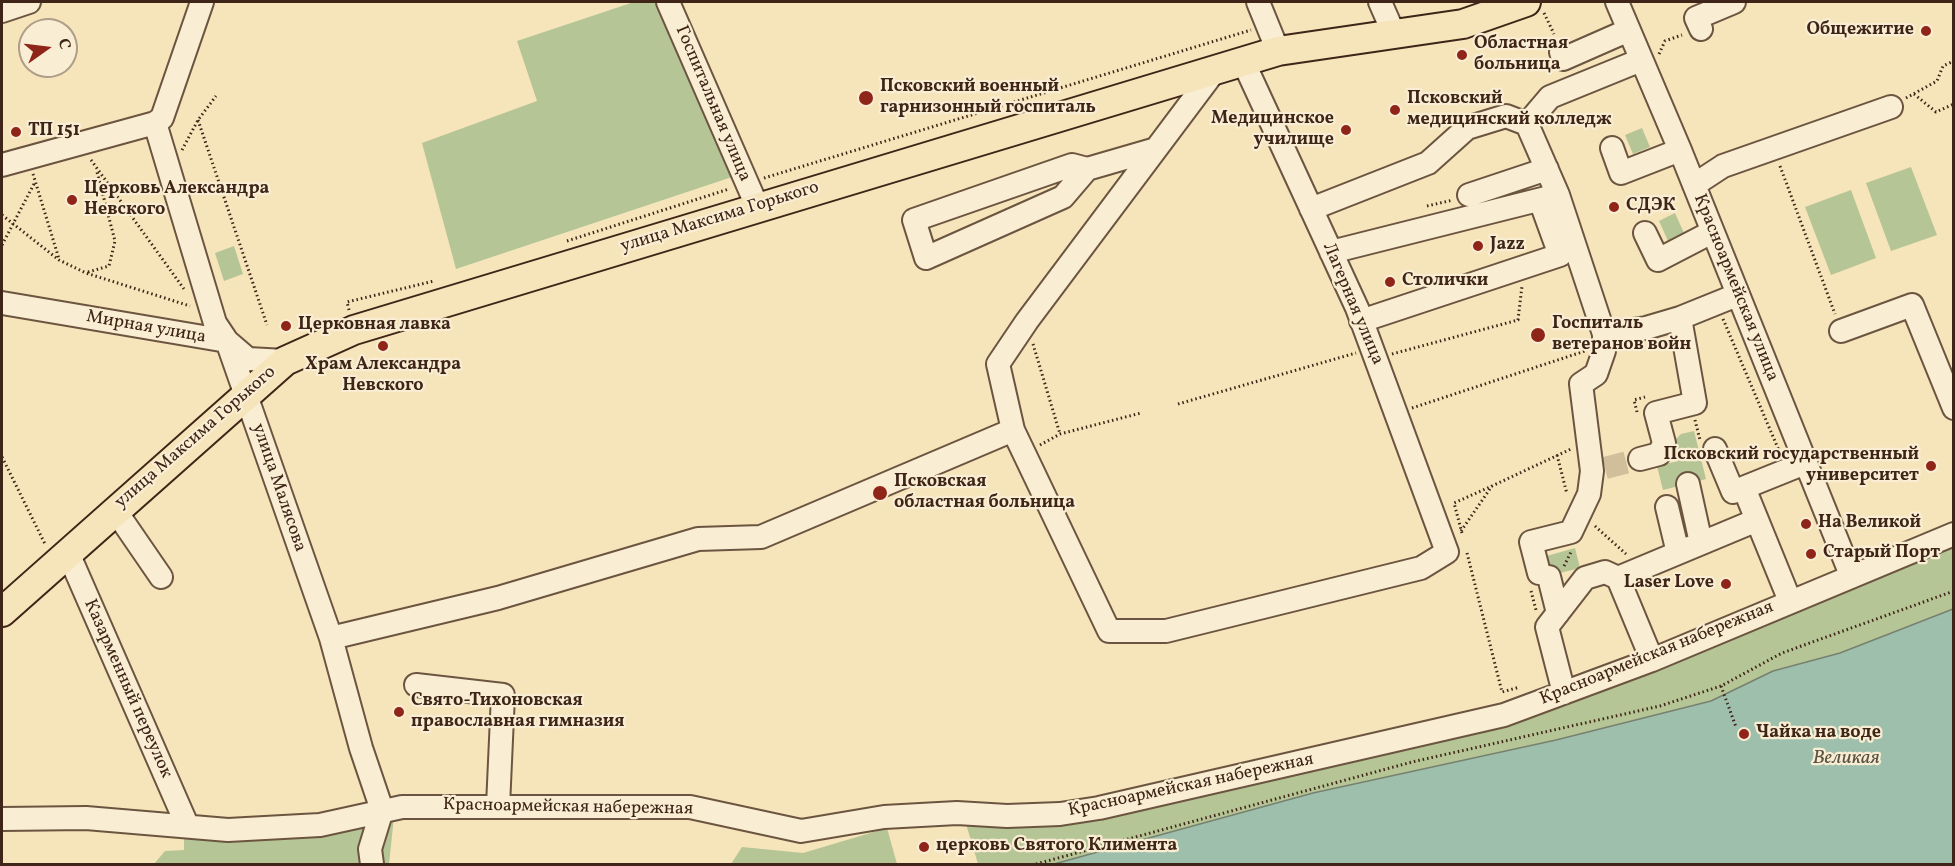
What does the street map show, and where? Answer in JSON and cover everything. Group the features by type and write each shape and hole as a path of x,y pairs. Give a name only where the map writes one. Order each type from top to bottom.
{"main road":[{"name":"улица Максима Горького","path":"2,612 58,552 115,510 285,361 354,330 752,195 1278,51 1463,24 1535,7"}],"street":[{"path":"2,11 29,2"},
{"path":"2,165 155,123 162,118 202,2"},
{"name":"Госпитальная улица","path":"668,2 752,195"},
{"path":"1258,2 1278,51"},
{"path":"1380,2 1394,34"},
{"name":"Красноармейская улица","path":"1617,2 1694,184 1737,295 1796,467 1851,575"},
{"path":"1701,29 1696,18 1734,2"},
{"path":"1561,52 1563,59 1629,30"},
{"name":"Лагерная улица","path":"1025,452 1091,597 1109,631 1166,631 1420,568 1447,552 1361,321 1243,61"},
{"path":"1527,124 1550,97 1645,67"},
{"path":"1025,452 1013,430 998,364 1027,321 1216,69"},
{"path":"1694,184 1723,166 1891,106"},
{"path":"1311,209 1428,163 1467,128 1506,116 1527,124 1547,170 1549,197 1560,255 1361,321"},
{"name":"улица Малясова","path":"155,123 215,323 227,341 331,638 361,748 382,810"},
{"path":"1612,148 1621,172 1680,150"},
{"path":"1087,169 1063,197 926,258 914,220 1072,165 1087,169 1156,149"},
{"path":"1469,195 1547,170"},
{"path":"1331,252 1549,197"},
{"path":"1549,197 1598,341 1604,351 1596,374 1581,384 1588,441 1599,470 1571,532 1531,542 1558,613"},
{"path":"1645,233 1658,260 1712,232"},
{"path":"1598,341 1680,318 1737,295"},
{"name":"Мирная улица","path":"2,303 227,341 248,359 285,361"},
{"path":"1842,331 1912,305 1953,408"},
{"path":"1640,459 1659,454 1664,443 1656,413 1695,403 1680,318"},
{"path":"331,638 498,598 698,539 761,537 1013,430"},
{"path":"1707,442 1733,492 1796,467"},
{"path":"1688,484 1701,543"},
{"path":"1744,488 1790,601"},
{"path":"1667,507 1678,553"},
{"path":"115,510 161,577"},
{"path":"1618,578 1757,520"},
{"name":"Красноармейская набережная","path":"2,819 86,818 228,830 272,829 355,819 382,810 498,806 690,807 801,831 885,817 957,813 1007,816 1060,814 1099,808 1504,715 1652,660 1953,534"},
{"name":"Казарменный переулок","path":"58,552 187,825"},
{"path":"1564,693 1547,627 1586,578 1605,572 1618,578 1652,660"},
{"path":"416,685 503,695 498,806"},
{"path":"372,864 370,849 382,810"}],"path":[{"path":"1535,7 1561,52"},
{"path":"558,244 752,195 1267,24"},
{"path":"1645,67 1665,41 1701,29"},
{"path":"1891,106 1937,81 1943,66 1953,62"},
{"path":"1914,94 1936,112 1953,104"},
{"path":"178,157 198,120 216,96"},
{"path":"198,120 267,325"},
{"path":"81,143 96,169 184,290"},
{"path":"28,158 59,260"},
{"path":"86,273 109,266 114,241 96,169"},
{"path":"1784,180 1842,331"},
{"path":"2,245 35,182"},
{"path":"2,215 59,260 86,273 198,308 191,299"},
{"path":"354,330 347,302 436,281"},
{"path":"1178,404 1518,320 1522,284 1532,281"},
{"path":"1716,303 1796,467"},
{"path":"1027,321 1060,434"},
{"path":"1396,413 1598,341"},
{"path":"1025,452 1060,434 1141,413"},
{"path":"1695,423 1707,442"},
{"path":"1502,692 1454,503 1588,441"},
{"path":"2,457 58,552"},
{"path":"1461,531 1492,486"},
{"path":"1594,525 1628,556"},
{"path":"1721,686 1736,727"}],"shaded area":[{"path":"634,2 655,2 732,177 456,269 422,143 537,101 517,41"},
{"path":"1642,128 1650,147 1633,154 1625,135"},
{"path":"1911,167 1937,235 1891,251 1866,183"},
{"path":"1851,190 1876,258 1831,275 1805,207"},
{"path":"1675,213 1684,233 1668,241 1659,221"},
{"path":"234,246 243,274 224,281 215,253"},
{"path":"1694,431 1706,479 1663,490 1657,466 1678,461 1673,442 1681,434"},
{"path":"1953,544 1953,609 1840,653 1773,671 1711,701 1556,740 1313,793 1054,864 978,864 966,824 1046,827 1240,785 1390,746"},
{"path":"1575,548 1580,568 1548,576 1543,557"},
{"path":"394,817 389,864 154,864 165,851 184,850 184,829"},
{"path":"887,828 897,864 731,864 742,847 803,853"}],"water":[{"name":"Великая","path":"1953,609 1953,864 1054,864 1313,793 1556,740 1711,701 1773,671 1840,653"}],"tunnel":[{"path":"1605,468 1640,459"}],"place":[{"name":"Общежитие","path":"1926,31"},
{"name":"Областная больница","path":"1462,55"},
{"name":"Псковский военный гарнизонный госпиталь","path":"866,98"},
{"name":"Псковский медицинский колледж","path":"1395,110"},
{"name":"Медицинское училище","path":"1346,130"},
{"name":"ТП 151","path":"16,132"},
{"name":"Церковь Александра Невского","path":"72,200"},
{"name":"СДЭК","path":"1614,207"},
{"name":"Jazz","path":"1478,246"},
{"name":"Столички","path":"1390,282"},
{"name":"Церковная лавка","path":"286,326"},
{"name":"Госпиталь ветеранов войн","path":"1538,335"},
{"name":"Храм Александра Невского","path":"383,346"},
{"name":"Псковский государственный университет","path":"1931,466"},
{"name":"Псковская областная больница","path":"880,493"},
{"name":"На Великой","path":"1806,524"},
{"name":"Старый Порт","path":"1811,554"},
{"name":"Laser Love","path":"1726,584"},
{"name":"Свято-Тихоновская православная гимназия","path":"399,712"},
{"name":"Чайка на воде","path":"1744,734"},
{"name":"церковь Святого Климента","path":"924,847"}]}
